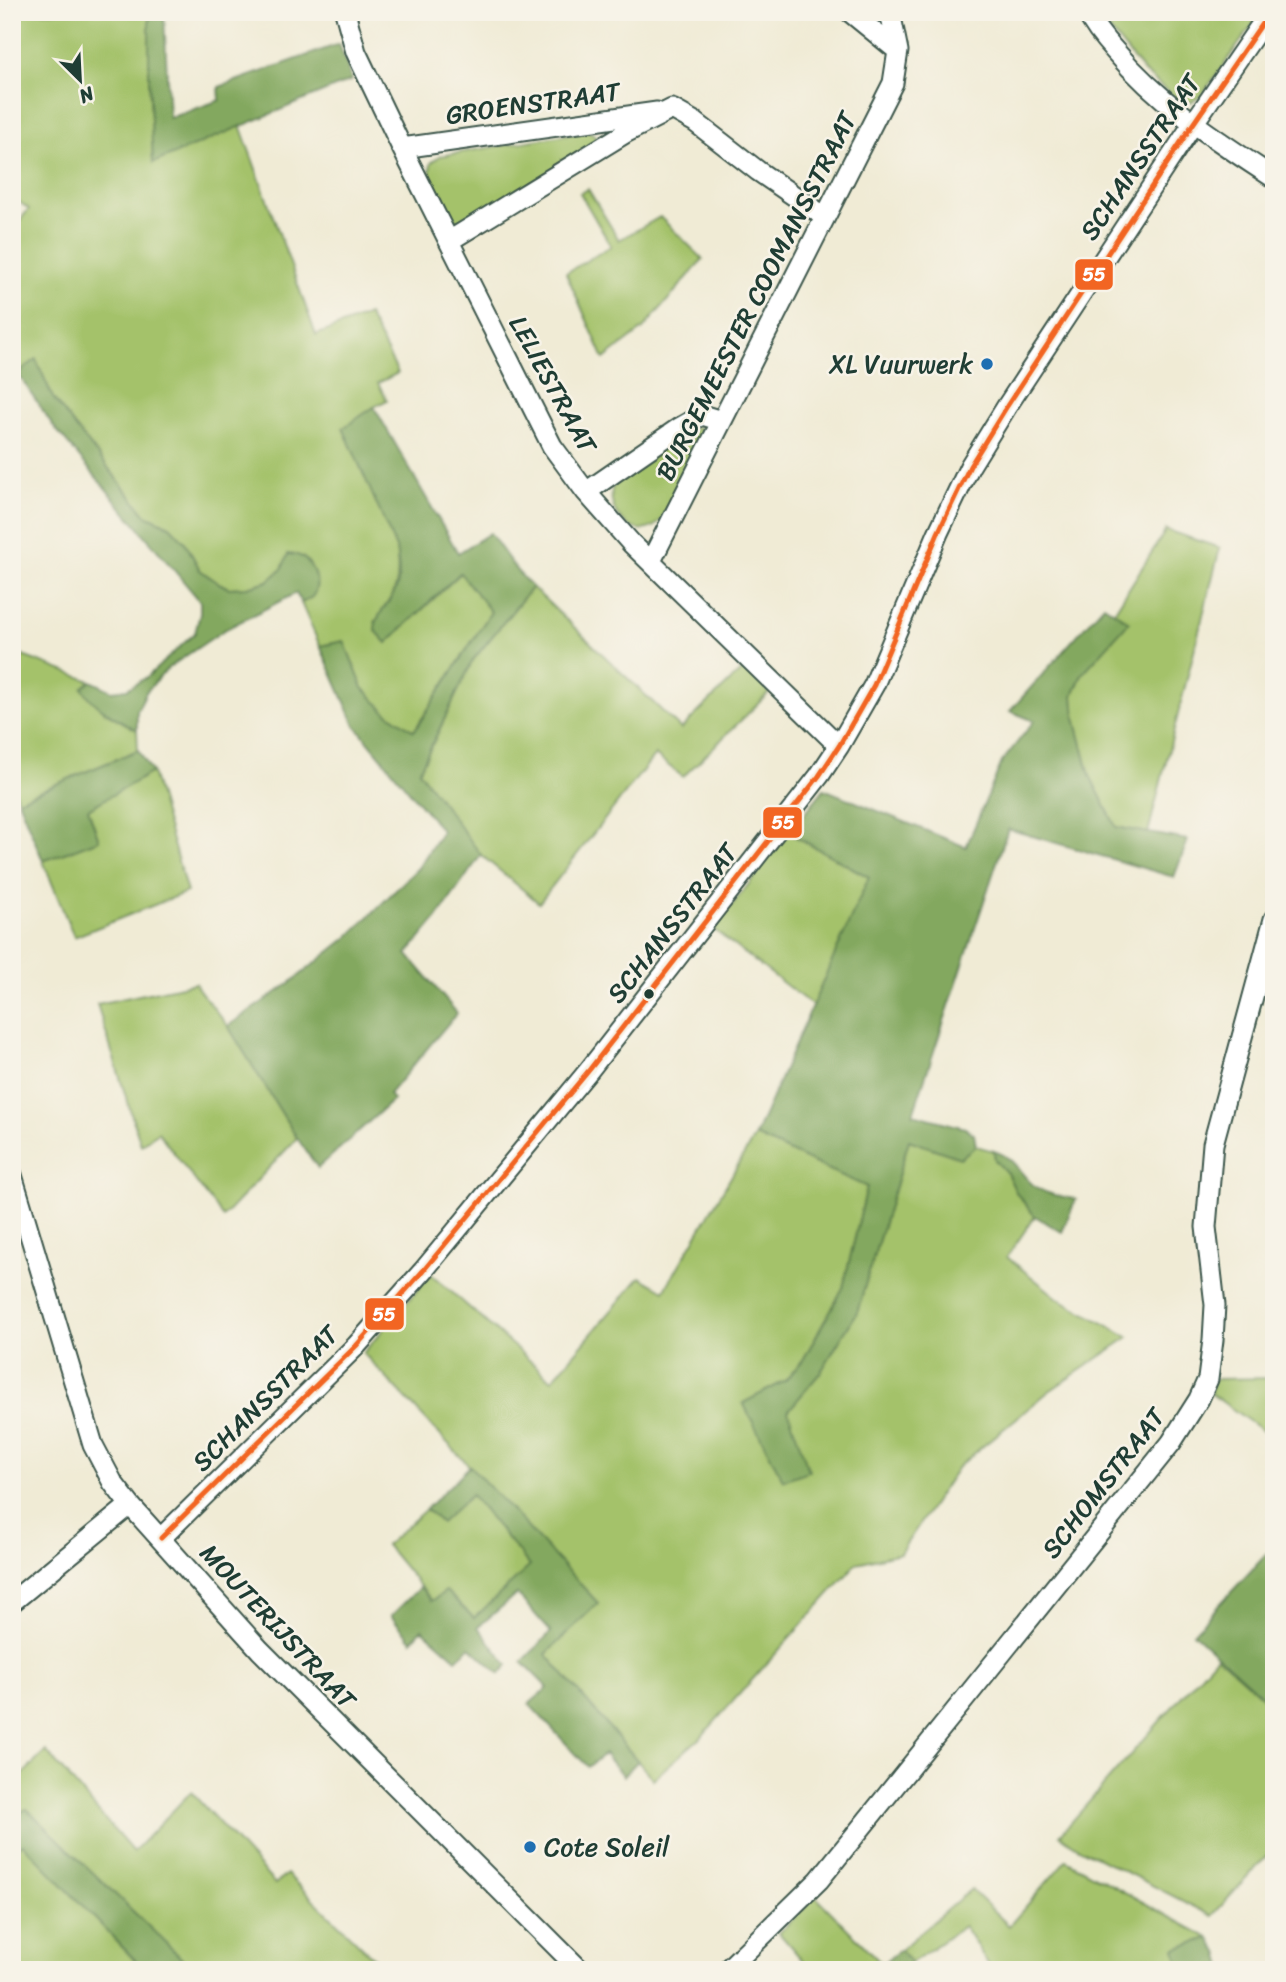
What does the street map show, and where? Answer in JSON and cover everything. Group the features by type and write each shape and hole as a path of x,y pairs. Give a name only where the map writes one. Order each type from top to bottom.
{"street":[{"name":"LELIESTRAAT","path":"345,12 356,52 552,446 586,492 632,543 839,746"},
{"path":"850,12 898,51"},
{"name":"BURGEMEESTER COOMANSSTRAAT","path":"651,561 893,83 898,51 890,12"},
{"path":"1087,12 1094,27 1138,78 1193,124 1274,178"},
{"name":"SCHANSSTRAAT","path":"161,1538 356,1346 424,1271 590,1069 770,839 839,746 873,685 938,533 970,466 1193,124 1270,12"},
{"name":"GROENSTRAAT","path":"402,148 672,109"},
{"name":"GROENSTRAAT","path":"449,241 627,132 672,109"},
{"path":"672,109 695,122 758,171 825,217"},
{"path":"586,492 702,415 722,421"},
{"name":"SCHOMSTRAAT","path":"727,1970 819,1880 1171,1443 1199,1399 1208,1379 1214,1328 1215,1305 1206,1227 1213,1144 1274,919"},
{"name":"MOUTERIJSTRAAT","path":"12,1175 93,1445 113,1483 260,1650 580,1970"},
{"path":"12,1602 130,1505"}],"green space":[{"path":"12,12 149,12 153,162 240,125 316,335 368,315 398,373 378,383 387,400 344,428 396,548 398,571 395,588 375,622 388,642 461,573 491,612 414,731 386,712 363,688 344,641 320,646 301,603 313,596 288,555 282,569 268,581 247,587 229,588 217,582 200,570 185,542 170,526 146,515 53,398 36,360 18,374 12,369 12,230 29,209 12,197"},
{"path":"149,12 164,14 169,118 220,100 219,87 339,44 352,80 153,163"},
{"path":"1095,12 1262,12 1201,96 1191,102 1178,100 1144,72"},
{"path":"587,131 595,136 596,144 469,222 459,222 445,215 429,185 431,163 440,156"},
{"path":"588,189 619,240 660,217 703,259 643,329 604,359 566,273 611,246 580,193"},
{"path":"36,359 53,398 76,428 146,515 170,526 185,542 200,570 228,588 247,587 268,581 282,569 288,554 304,559 315,577 316,588 309,599 301,603 296,593 224,630 168,668 146,692 137,711 137,730 100,708 82,688 91,681 112,691 127,689 147,677 195,633 200,601 54,427 18,374"},
{"path":"374,407 458,553 490,533 532,587 473,660 419,771 481,855 437,918 407,954 457,1013 389,1094 393,1100 318,1168 228,1026 290,983 347,938 418,868 442,831 355,725 320,646 344,641 363,688 386,712 414,731 491,612 460,573 387,643 375,630 377,619 398,584 396,548 343,428"},
{"path":"700,427 704,436 662,519 652,527 642,530 623,522 612,503 616,480 682,431"},
{"path":"1166,530 1220,548 1148,833 1116,827 1090,776 1075,718 1073,696 1082,674 1128,622 1114,612"},
{"path":"532,587 681,729 745,667 770,692 683,777 655,755 539,903 481,855 419,772 473,660"},
{"path":"1104,605 1129,622 1082,674 1073,696 1075,718 1090,776 1116,827 1188,840 1174,877 1008,829 913,1114 965,1128 974,1134 976,1146 960,1158 909,1140 857,1312 820,1373 788,1411 809,1471 783,1480 743,1403 785,1381 803,1360 843,1288 867,1187 755,1136 869,877 789,833 824,789 966,847 1002,762 1034,721 1010,711"},
{"path":"12,652 91,681 83,688 105,712 137,730 138,750 18,800 12,785"},
{"path":"138,750 152,772 88,809 99,840 43,861 18,800"},
{"path":"152,772 187,892 74,937 43,861 99,840 88,809"},
{"path":"789,833 869,877 813,1006 713,929"},
{"path":"196,983 228,1026 297,1138 223,1217 158,1132 141,1145 97,1004"},
{"path":"755,1136 867,1187 843,1288 803,1360 785,1381 744,1403 788,1411 820,1373 857,1312 909,1140 960,1158 976,1146 994,1151 995,1160 1007,1173 1017,1194 1035,1216 1007,1257 1059,1299 1129,1337 1048,1392 958,1467 900,1553 857,1563 702,1736 653,1779 546,1654 597,1602 363,1353 431,1274 552,1380 640,1277 664,1291"},
{"path":"994,1151 1008,1158 1037,1188 1076,1199 1062,1232 1035,1216 1017,1194 1007,1173 995,1160"},
{"path":"1274,1378 1274,1439 1210,1393 1215,1379"},
{"path":"470,1466 598,1603 546,1654 638,1761 623,1776 604,1754 588,1767 529,1704 548,1688 522,1662 551,1632 517,1594 478,1627 508,1665 500,1674 470,1647 456,1659 422,1629 412,1641 391,1616 420,1587 432,1601 446,1591 474,1618 530,1566 471,1495 441,1523 426,1509"},
{"path":"471,1495 531,1566 474,1618 446,1591 432,1601 386,1545 426,1509 441,1522"},
{"path":"1274,1546 1274,1707 1193,1633"},
{"path":"1217,1656 1274,1707 1274,1817 1268,1824 1274,1838 1274,1848 1212,1916 1077,1847 1060,1835"},
{"path":"46,1751 133,1852 191,1792 275,1884 287,1874 386,1970 193,1970 27,1809 12,1816 12,1785"},
{"path":"27,1809 193,1970 140,1970 142,1967 23,1844 12,1851 12,1816"},
{"path":"23,1843 142,1968 140,1970 12,1970 12,1851"},
{"path":"1066,1860 1209,1938 1176,1949 1181,1970 992,1970 964,1926 911,1963 900,1950 971,1889 1009,1926"},
{"path":"815,1896 882,1964 874,1970 811,1970 779,1933"},
{"path":"1209,1938 1219,1952 1224,1970 1181,1970 1175,1949"},
{"path":"900,1950 911,1963 901,1970 874,1970"}],"transit line":[{"name":"55","path":"161,1538 356,1346 423,1271 590,1069 819,776 874,685 938,533 970,466 1193,124 1270,12"}],"place":[{"name":"XL Vuurwerk","path":"987,364"},
{"name":"Cote Soleil","path":"530,1847"}]}
